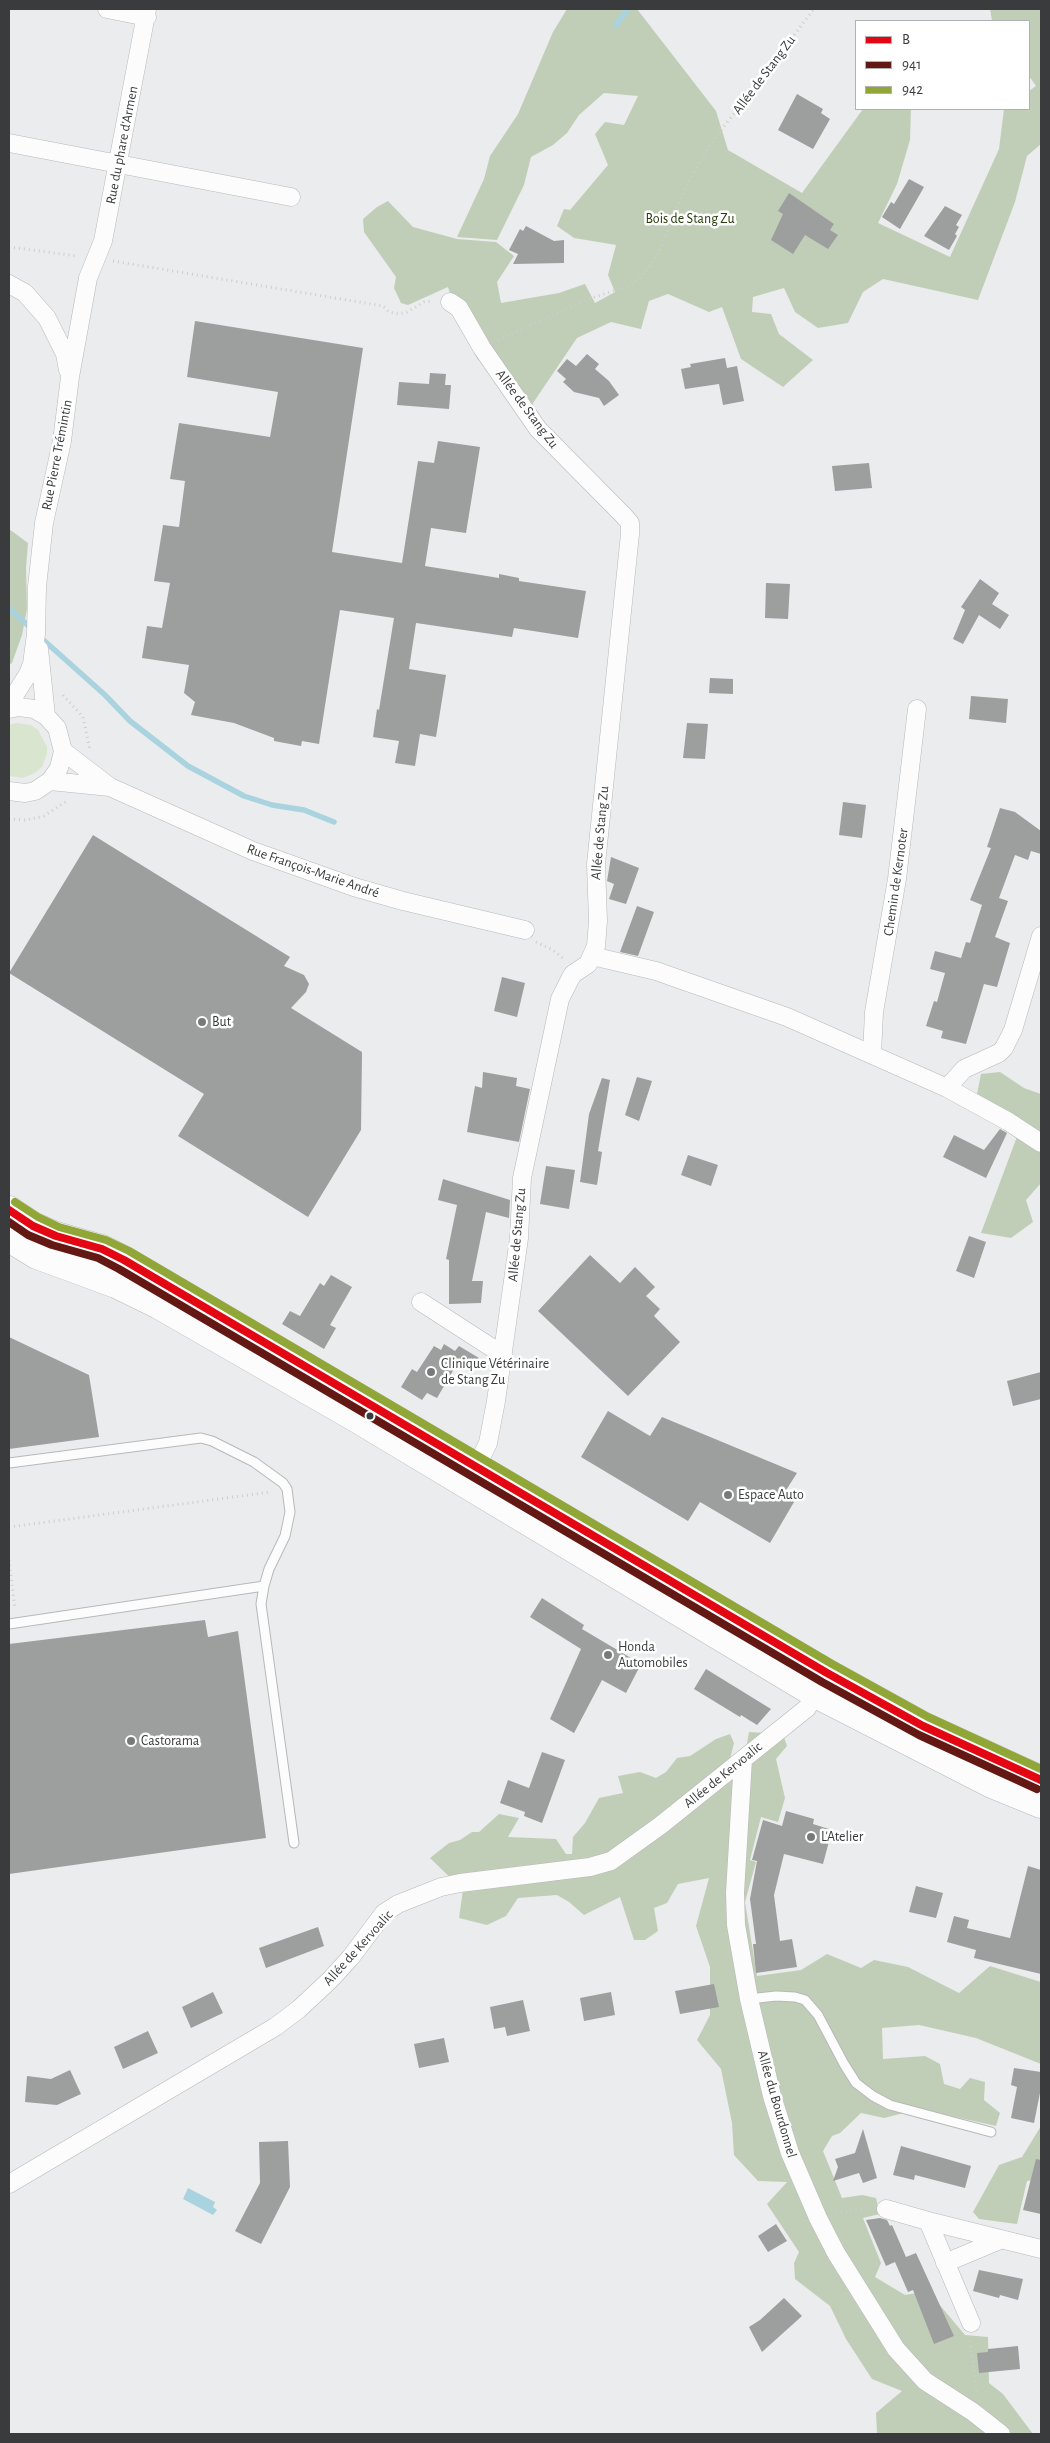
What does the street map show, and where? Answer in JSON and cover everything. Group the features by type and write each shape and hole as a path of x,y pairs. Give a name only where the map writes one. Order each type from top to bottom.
{"main road":[{"path":"9,1210 32,1226 56,1236 102,1249 124,1260 477,1466 735,1620 917,1730 992,1784 1041,1804"},
{"path":"9,1238 38,1255 116,1284 158,1305 356,1418 816,1694 917,1730 1041,1780"}],"street":[{"path":"107,9 147,13"},
{"name":"Rue du phare d'Armen","path":"88,278 103,241 147,13"},
{"path":"9,143 291,197"},
{"name":"Rue Pierre Trémintin","path":"46,716 36,634 36,587 44,523 62,441 70,377 88,278"},
{"path":"9,284 25,293 35,303 54,329 65,354 70,377"},
{"name":"Allée de Stang Zu","path":"450,302 459,308 482,348 538,429 630,523 622,626 596,864 598,921 596,946 585,967 573,974 560,999 522,1178 519,1238 490,1432 484,1455 477,1466"},
{"name":"Rue Pierre Trémintin","path":"9,704 28,674 32,664 36,634"},
{"path":"9,709 19,707 34,709 46,716 57,728 63,751 59,768 50,781 35,791 24,793 9,791"},
{"name":"Chemin de Kernoter","path":"872,1054 874,1012 897,879 917,709"},
{"name":"Rue François-Marie André","path":"63,751 110,787 253,851 318,875 403,901 525,930"},
{"name":"Rue François-Marie André","path":"50,781 110,787"},
{"path":"947,1088 964,1069 999,1053 1004,1048 1013,1030 1041,936"},
{"path":"592,956 656,971 712,989 787,1017 947,1088 1009,1122 1041,1143"},
{"path":"421,1302 503,1355"},
{"path":"356,1418 386,1425 465,1471 477,1466 478,1484 492,1500"},
{"path":"816,1694 834,1688 884,1715 917,1730"},
{"name":"Allée de Kervoalic","path":"9,2184 275,2027 299,2009 331,1979 352,1957 384,1913 398,1904 441,1887 590,1867 611,1861 642,1840 807,1708 816,1694"},
{"name":"Allée du Bourdonnel","path":"743,1759 735,1893 737,1934 749,1999 783,2133 818,2218 855,2284 906,2362 925,2381 973,2412 1001,2434"},
{"path":"886,2209 1000,2240 1041,2249"},
{"path":"928,2221 971,2323"},
{"path":"945,2263 1000,2240"}],"lane":[{"path":"9,1463 202,1438 212,1440 254,1462 283,1483 287,1489 289,1523 264,1586 261,1604 294,1844"},
{"path":"13,1623 264,1586"},
{"path":"749,1999 776,1996 795,1997 805,2000 818,2015 856,2083 873,2096 890,2105 991,2132"}],"path":[{"name":"Allée de Stang Zu","path":"482,348 589,299 631,285 642,276 658,254 683,193 709,146 814,9"},
{"path":"9,247 95,258 384,306 389,312 398,314 407,312 424,302 450,302"},
{"path":"525,930 527,938 553,950 564,959 573,974"},
{"path":"9,1527 287,1489"},
{"path":"9,1560 13,1623"},
{"path":"818,2218 851,2209 872,2207 886,2209"},
{"path":"971,2323 968,2331 978,2398 973,2412"}],"green space":[{"name":"Bois de Stang Zu","path":"567,9 637,9 716,111 728,150 802,193 862,110 911,110 910,140 897,184 878,223 950,257 999,149 1004,110 1030,110 1030,90 1036,86 1030,77 1030,20 992,20 990,9 1041,9 1041,144 1027,156 1015,202 978,300 883,279 863,292 848,323 818,328 795,312 784,288 753,297 752,312 771,314 779,334 813,360 783,387 741,359 722,307 709,312 668,294 649,301 641,329 611,322 577,338 531,406 502,363 478,360 461,327 448,287 408,305 401,303 394,288 396,277 364,232 363,219 377,207 388,201 413,227 457,239 496,242 514,256 497,282 501,303 559,293 585,284 595,303 615,292 608,275 616,245 574,238 557,226 564,209 570,210 608,165 595,134 605,122 624,125 638,96 604,93 579,115 567,133 553,145 531,157 524,185 497,240 457,237 484,179 490,156 518,114 553,32"},
{"path":"9,529 28,543 26,568 27,609 22,635 12,663 9,665"},
{"path":"16,723 31,725 38,730 47,747 47,754 42,767 35,773 23,778 9,776 9,725"},
{"path":"1000,1072 1024,1088 1041,1094 1041,1183 1026,1200 1033,1222 1011,1238 981,1233 1018,1134 977,1094 981,1074"},
{"path":"749,1732 783,1734 787,1746 776,1759 785,1798 778,1822 761,1817 750,1860 756,1862 745,1902 757,1976 801,1970 827,1954 861,1968 874,1960 908,1967 959,1993 990,1966 1041,1982 1041,2064 976,2038 919,2025 882,2028 883,2059 925,2056 940,2064 944,2084 960,2089 970,2078 985,2082 984,2100 1000,2113 996,2126 920,2109 884,2118 861,2113 840,2133 832,2136 823,2151 842,2198 862,2195 876,2198 880,2214 863,2218 881,2263 875,2277 905,2295 928,2291 965,2335 988,2337 989,2383 1003,2394 1033,2434 877,2434 876,2413 902,2391 872,2379 846,2339 830,2306 795,2279 794,2263 799,2252 767,2204 787,2182 758,2181 734,2155 732,2123 721,2069 697,2040 710,2015 710,1967 696,1926 709,1878 678,1884 667,1903 654,1908 658,1931 645,1940 634,1940 620,1897 584,1915 569,1902 557,1895 518,1898 506,1916 487,1925 459,1918 463,1890 430,1858 449,1843 460,1840 472,1832 479,1832 499,1814 519,1818 508,1837 556,1839 566,1854 572,1854 573,1837 585,1823 599,1798 623,1793 618,1776 640,1772 656,1778 666,1772 677,1758 690,1756 716,1739 730,1734 734,1743 727,1771 746,1749"},
{"path":"1041,2126 1041,2179 1027,2181 1017,2224 979,2219 973,2212 999,2165 1022,2157"}],"water":[{"path":"188,2188 215,2202 213,2207 217,2210 213,2215 183,2199"}],"building":[{"path":"797,94 823,109 821,113 830,119 813,149 778,130"},
{"path":"909,179 924,187 900,229 882,217 891,202 894,204"},
{"path":"789,193 834,224 830,230 838,235 828,249 805,235 793,254 771,240 783,214 778,211"},
{"path":"945,206 962,215 956,225 959,227 955,234 957,236 949,250 924,236"},
{"path":"526,226 554,241 564,240 564,263 513,264 518,254 509,250 520,229 523,231"},
{"path":"195,321 363,348 332,552 402,563 418,461 434,463 438,441 480,447 466,533 431,528 425,566 499,578 499,574 519,578 519,581 586,591 578,638 514,628 512,637 416,623 409,669 446,675 436,737 420,734 415,766 395,763 399,741 373,737 394,618 340,610 319,744 302,741 301,746 274,741 274,738 234,723 191,715 195,702 184,693 189,665 142,658 147,626 162,628 170,583 154,581 163,525 179,527 185,481 170,479 179,423 270,437 278,392 187,377"},
{"path":"587,354 599,364 595,369 609,381 619,395 604,406 599,398 574,392 563,382 566,379 557,371 567,359 576,366"},
{"path":"725,358 727,368 737,366 744,401 723,405 719,384 685,389 681,369 691,367 690,364"},
{"path":"430,373 446,374 445,385 451,385 449,409 397,405 399,382 429,384"},
{"path":"869,463 872,488 835,491 832,466"},
{"path":"980,579 999,593 992,604 1009,615 1000,629 979,615 963,644 953,639 965,610 961,607"},
{"path":"766,583 790,584 788,619 765,618"},
{"path":"710,678 733,679 733,694 709,693"},
{"path":"971,696 1008,699 1006,723 969,719"},
{"path":"687,723 708,724 705,759 683,758"},
{"path":"843,802 866,805 862,838 839,835"},
{"path":"1000,808 1015,812 1041,831 1041,854 1031,851 1028,860 1015,855 999,898 1008,901 995,937 1010,943 997,987 984,984 966,1044 941,1038 943,1031 926,1026 934,1001 937,1002 945,973 930,969 935,951 961,958 966,942 970,943 982,905 970,900 991,848 987,847"},
{"name":"But","path":"93,835 290,957 284,966 304,975 309,984 306,992 291,1008 362,1052 361,1130 308,1217 178,1136 204,1094 9,973"},
{"path":"611,857 639,868 626,904 609,899 614,884 607,881"},
{"path":"637,906 654,912 638,956 620,952"},
{"path":"502,977 525,983 517,1017 494,1011"},
{"path":"483,1072 517,1078 516,1086 530,1089 519,1142 467,1132 475,1086 482,1088"},
{"path":"637,1077 652,1081 639,1121 625,1115"},
{"path":"602,1078 610,1080 598,1151 602,1152 597,1185 580,1182 589,1114"},
{"path":"1000,1129 1007,1133 986,1178 943,1157 954,1135 984,1150"},
{"path":"688,1155 718,1165 711,1186 681,1175"},
{"path":"546,1166 575,1170 569,1209 540,1204"},
{"path":"443,1179 510,1200 509,1218 486,1212 472,1281 483,1281 481,1303 449,1304 449,1260 446,1259 457,1205 438,1200"},
{"path":"969,1236 986,1242 974,1278 956,1271"},
{"path":"590,1255 620,1283 635,1267 655,1287 646,1296 660,1309 654,1316 680,1342 628,1396 538,1311"},
{"path":"331,1275 352,1287 330,1325 336,1328 324,1349 282,1324 290,1311 300,1316 320,1283 324,1286"},
{"path":"9,1337 89,1375 99,1437 9,1449"},
{"name":"Clinique Vétérinaire de Stang Zu","path":"444,1344 455,1351 459,1346 479,1358 471,1372 457,1364 437,1398 427,1393 422,1400 401,1387 412,1369 417,1372 434,1346 441,1350"},
{"path":"1041,1372 1041,1399 1013,1406 1007,1381"},
{"path":"608,1411 650,1436 662,1417 797,1473 783,1495 794,1502 770,1543 700,1502 688,1521 581,1457"},
{"path":"542,1598 584,1625 582,1629 641,1664 626,1693 602,1680 574,1733 550,1719 581,1649 530,1617"},
{"name":"Castorama","path":"205,1620 208,1637 238,1631 266,1838 9,1874 9,1644"},
{"path":"706,1669 771,1709 757,1725 694,1689"},
{"path":"542,1752 565,1760 542,1823 524,1816 525,1812 500,1803 508,1780 529,1788"},
{"path":"786,1811 814,1819 813,1824 832,1830 823,1864 784,1854 774,1895 780,1941 792,1939 797,1967 756,1973 753,1944 756,1944 750,1899 757,1861 752,1860 763,1820 782,1826"},
{"path":"1028,1866 1041,1870 1041,1974 974,1958 976,1950 947,1942 954,1916 969,1920 967,1928 1010,1938"},
{"path":"916,1886 943,1893 936,1918 909,1912"},
{"path":"318,1927 324,1946 266,1968 259,1948"},
{"path":"714,1984 719,2007 680,2014 675,1991"},
{"path":"213,1992 223,2013 191,2028 182,2007"},
{"path":"611,1992 615,2015 584,2021 580,1998"},
{"path":"523,2000 530,2031 507,2036 505,2027 494,2029 490,2007"},
{"path":"148,2031 158,2053 123,2069 114,2047"},
{"path":"444,2038 449,2062 419,2068 414,2044"},
{"path":"1014,2068 1041,2072 1041,2088 1034,2123 1011,2118 1017,2087 1011,2085"},
{"path":"70,2070 81,2094 57,2105 25,2102 27,2076 51,2079"},
{"path":"863,2129 877,2178 863,2183 859,2173 833,2181 838,2167 835,2159 855,2153"},
{"path":"288,2141 290,2187 261,2244 235,2231 260,2183 259,2142"},
{"path":"901,2146 971,2166 965,2188 915,2175 914,2180 893,2175"},
{"path":"1036,2159 1041,2160 1041,2214 1023,2210"},
{"path":"880,2218 887,2220 890,2226 892,2225 906,2257 916,2253 954,2336 934,2344 913,2290 908,2292 895,2262 886,2266 866,2220"},
{"path":"776,2224 787,2241 768,2252 758,2236"},
{"path":"979,2270 1023,2279 1018,2300 1000,2295 999,2298 973,2291"},
{"path":"784,2298 802,2316 762,2352 749,2327 760,2320"},
{"path":"1018,2346 1020,2369 979,2373 977,2353 988,2352 988,2349"}],"waterway":[{"path":"616,25 628,9"},
{"path":"9,608 33,630"},
{"path":"39,636 105,695 130,721 188,766 244,796 272,805 304,810 334,822"}],"transit line":[{"name":"942","path":"15,1202 38,1217 59,1227 106,1240 129,1251 832,1664 928,1717 1041,1769"},
{"name":"B","path":"9,1210 33,1226 56,1236 102,1249 124,1260 827,1673 923,1726 1041,1780"},
{"name":"941","path":"9,1222 28,1235 52,1245 98,1258 119,1269 822,1682 919,1735 1037,1789"}],"place":[{"name":"But","path":"202,1022"},
{"name":"Clinique Vétérinaire de Stang Zu","path":"431,1372"},
{"name":"Espace Auto","path":"728,1495"},
{"name":"Honda Automobiles","path":"608,1655"},
{"name":"Castorama","path":"131,1741"},
{"name":"L'Atelier","path":"811,1837"}]}
